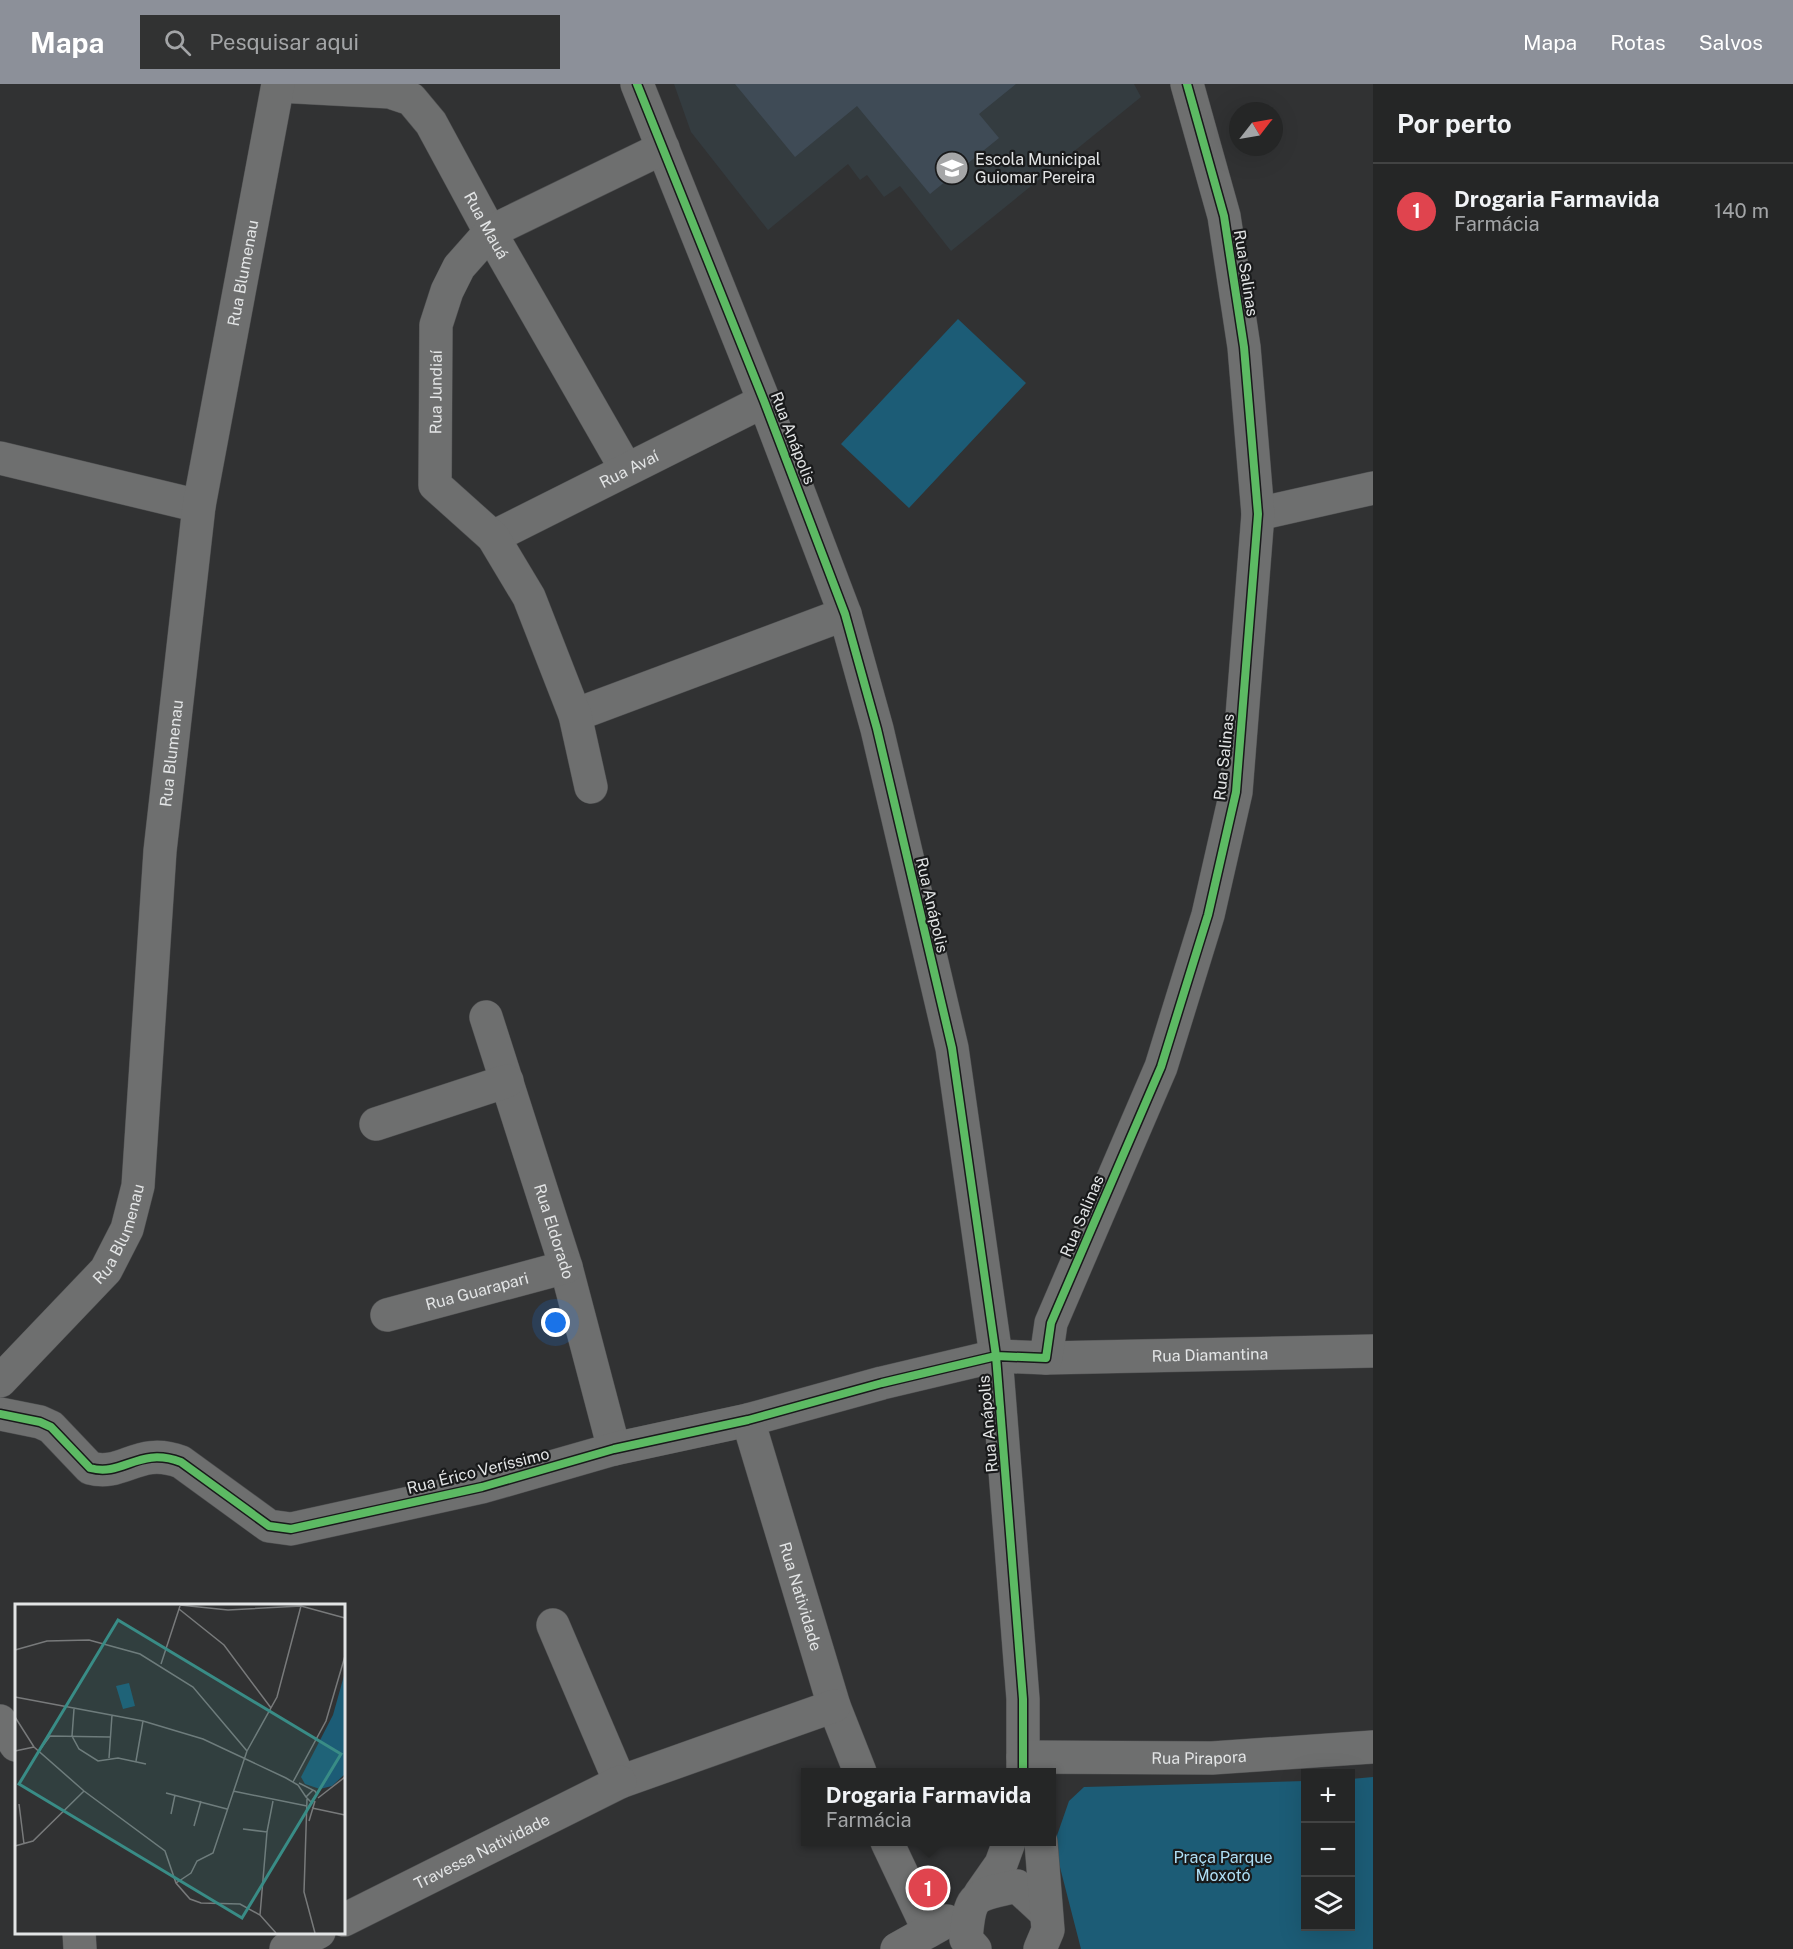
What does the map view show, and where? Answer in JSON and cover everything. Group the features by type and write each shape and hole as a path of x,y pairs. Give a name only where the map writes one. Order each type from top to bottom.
{"street":[{"name":"Rua Anápolis","path":"637,84 764,401 845,614 877,729 952,1048 996,1356 1029,1765"},
{"name":"Rua Salinas","path":"1046,1358 1051,1323 1161,1067 1208,915 1236,792 1258,514 1244,347 1224,216 1187,84"},
{"name":"Rua Mauá","path":"278,85 390,92 411,99 431,123 490,232 626,469"},
{"name":"Rua Blumenau","path":"0,1381 106,1270 127,1229 138,1186 160,850 199,506 278,85"},
{"name":"Rua Jundiaí","path":"591,787 575,715 529,597 493,537 446,498 435,485 433,473 436,325 447,291 459,267 490,232 663,148"},
{"name":"Rua Avaí","path":"493,537 764,401"},
{"path":"0,458 199,506"},
{"path":"1258,514 1373,488"},
{"path":"575,715 845,614"},
{"name":"Rua Eldorado","path":"486,1017 566,1267 615,1449"},
{"path":"376,1124 507,1081"},
{"name":"Rua Guarapari","path":"387,1315 566,1267"},
{"name":"Rua Diamantina","path":"1046,1358 1373,1351"},
{"path":"996,1356 1046,1358"},
{"name":"Rua Érico Veríssimo","path":"0,1414 40,1422 51,1427 90,1468 109,1470 146,1456 165,1456 181,1462 269,1526 291,1529 482,1487 615,1449 748,1420 882,1383 996,1356"},
{"name":"Rua Natividade","path":"748,1420 834,1706 858,1768"},
{"path":"554,1625 620,1782"},
{"name":"Travessa Natividade","path":"345,1920 620,1782 834,1706"},
{"path":"0,1721 15,1744"},
{"name":"Rua Pirapora","path":"1029,1765 1212,1758 1373,1747"},
{"path":"889,1846 929,1931"},
{"path":"975,1949 966,1939 974,1901 1001,1864 1008,1846"},
{"path":"1041,1846 1049,1935"},
{"path":"897,1949 974,1901 1017,1886 1049,1935"},
{"path":"286,1949 315,1934"}],"shaded area":[{"name":"Escola Municipal Guiomar Pereira","path":"674,84 1134,84 1141,97 951,251 900,186 884,197 867,175 860,180 848,164 768,230 691,132"}],"green space":[{"path":"958,319 1026,383 909,508 841,444"},
{"name":"Praça Parque Moxotó","path":"1373,1777 1373,1949 1081,1949 1055,1846 1069,1801 1084,1787 1301,1781 1301,1931 1355,1931 1355,1779"}],"building":[{"path":"735,84 1016,84 979,114 999,138 930,194 857,106 795,157"}],"cycle path":[{"path":"637,84 764,401 845,614 877,729 952,1048 996,1356 1023,1699 1023,1768"},
{"path":"0,1414 40,1422 51,1427 90,1468 113,1469 153,1457 181,1462 269,1526 291,1529 482,1487 614,1449 748,1420 882,1383 996,1356 1046,1358 1051,1323 1161,1067 1208,915 1236,792 1258,514 1244,347 1224,216 1187,84"}],"place":[{"name":"Escola Municipal Guiomar Pereira","path":"952,168"},
{"name":"Drogaria Farmavida","path":"928,1888"}]}
